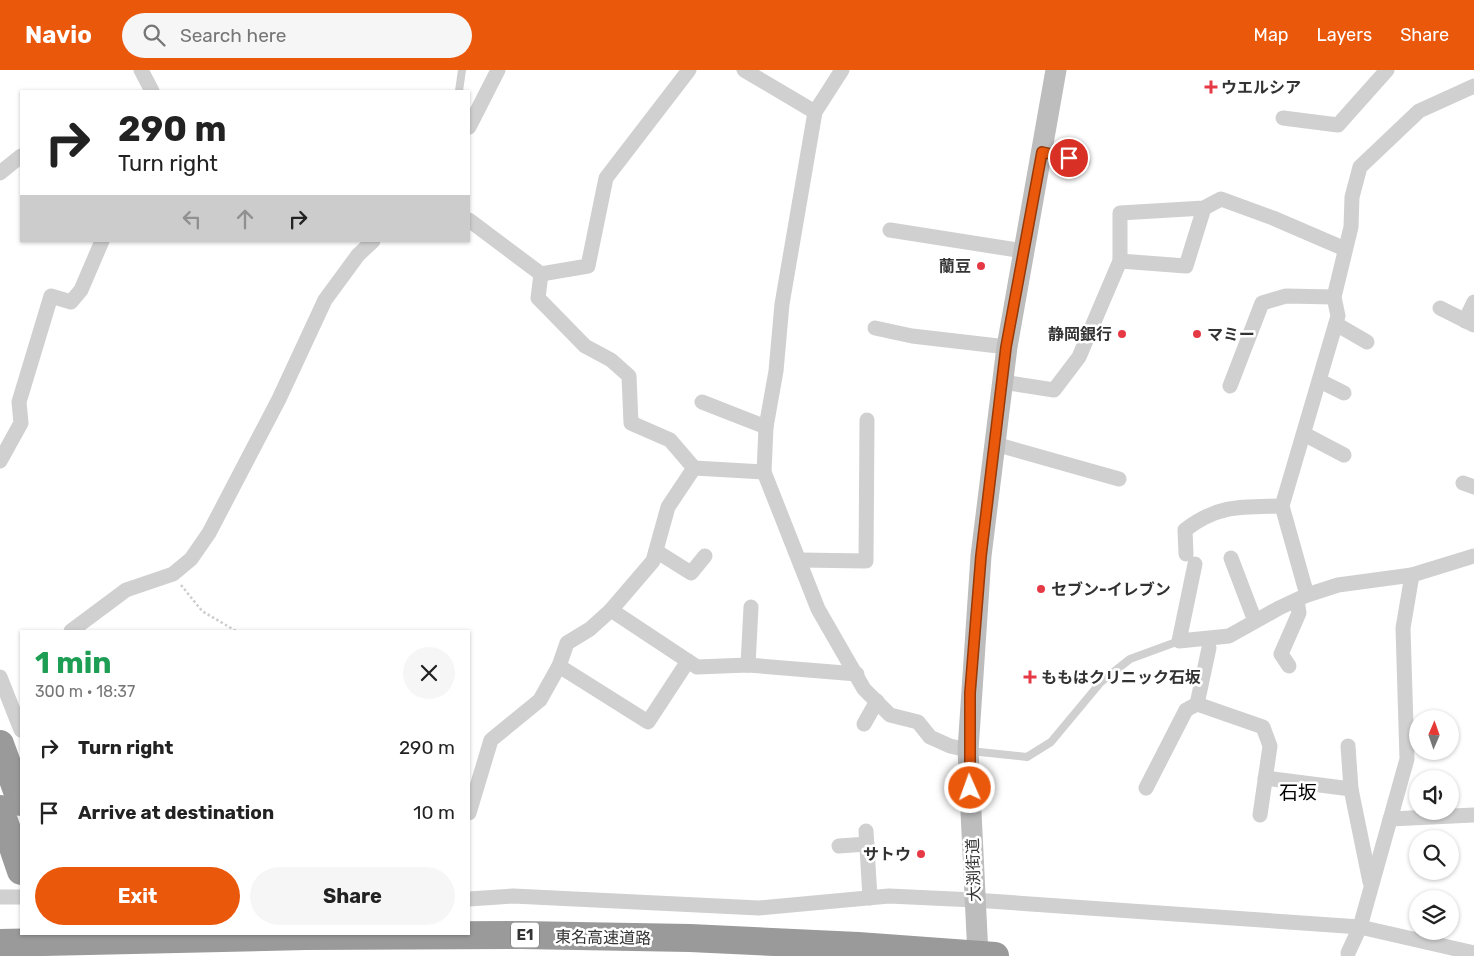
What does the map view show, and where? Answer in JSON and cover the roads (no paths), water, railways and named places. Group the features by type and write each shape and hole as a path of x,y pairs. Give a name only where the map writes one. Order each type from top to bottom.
{"highway":[{"path":"0,744 20,799"},
{"path":"0,809 20,867"},
{"path":"38,935 44,956"},
{"path":"62,935 67,956"},
{"name":"東名高速道路","path":"3,943 114,942 306,936 511,935 690,938 937,951 995,956"}],"street":[{"path":"141,70 151,90"},
{"path":"470,125 498,70"},
{"path":"470,221 542,274 588,266 606,178 689,70"},
{"path":"744,70 815,112"},
{"path":"842,70 815,112 785,284 776,371 766,427 764,472 818,609 858,674 864,689 890,715 918,722 930,737 950,746 968,750"},
{"name":"大渕街道","path":"978,956 968,750 981,556 1006,347 1056,70"},
{"path":"1283,118 1338,125 1387,70"},
{"path":"1289,666 1281,654 1299,613 1302,597 1282,506 1338,316 1334,297 1351,227 1352,197 1360,167 1419,111 1474,86"},
{"path":"1042,152 1083,161"},
{"path":"0,173 12,158"},
{"path":"1002,382 1054,390 1079,356 1120,261 1120,213 1204,208 1221,199 1273,218 1346,249"},
{"path":"1120,261 1186,266 1204,208"},
{"path":"890,230 1023,251"},
{"path":"0,461 21,423 19,402 51,296 71,302 81,290 102,242"},
{"path":"72,630 126,590 173,574 191,558 209,533 279,399 324,300 358,255 372,242"},
{"path":"542,274 538,298 584,346 611,360 629,376 631,423 670,440 694,468 764,472"},
{"path":"1230,386 1262,303 1286,296 1334,297"},
{"path":"1440,308 1470,323 1474,302"},
{"path":"1336,324 1367,342"},
{"path":"875,328 912,336 1006,347"},
{"path":"1320,381 1344,392"},
{"path":"702,402 766,427"},
{"path":"800,560 866,561 867,420"},
{"path":"1304,434 1344,455"},
{"path":"995,444 1119,479"},
{"path":"470,810 491,740 540,700 559,666 567,644 590,629 611,610 653,561 668,507 694,468"},
{"path":"1282,506 1232,507 1195,522 1185,530 1191,559 1179,642 1229,636 1302,597 1338,585 1412,575 1474,556"},
{"path":"656,551 691,573 705,556"},
{"path":"1231,558 1255,622"},
{"path":"1348,953 1360,927 1407,759 1403,628 1412,575"},
{"path":"748,665 751,607"},
{"path":"611,610 697,667 748,665 858,674"},
{"path":"1197,704 1208,648"},
{"path":"559,666 648,722 688,661"},
{"path":"0,677 20,727"},
{"path":"864,724 876,702"},
{"path":"1146,788 1186,710 1197,704 1263,727 1270,746 1260,815"},
{"path":"1348,746 1351,789 1371,886"},
{"path":"1265,778 1351,789"},
{"path":"1390,819 1474,815"},
{"path":"839,846 866,837 870,898"},
{"path":"470,899 513,896 759,908 889,896 974,900 1360,927 1474,953"},
{"path":"0,897 20,897"}],"lane":[{"path":"459,90 462,70"},
{"path":"968,750 1027,757 1051,742 1101,682 1130,659 1179,642"}],"tunnel":[{"path":"316,935 317,956"}],"place":[{"name":"ウエルシア","path":"1211,87"},
{"name":"蘭豆","path":"981,266"},
{"name":"静岡銀行","path":"1122,334"},
{"name":"マミー","path":"1197,334"},
{"name":"セブン-イレブン","path":"1041,589"},
{"name":"ももはクリニック石坂","path":"1030,677"},
{"name":"サトウ","path":"921,854"}],"district":[{"name":"石坂","path":"1298,792"}]}
